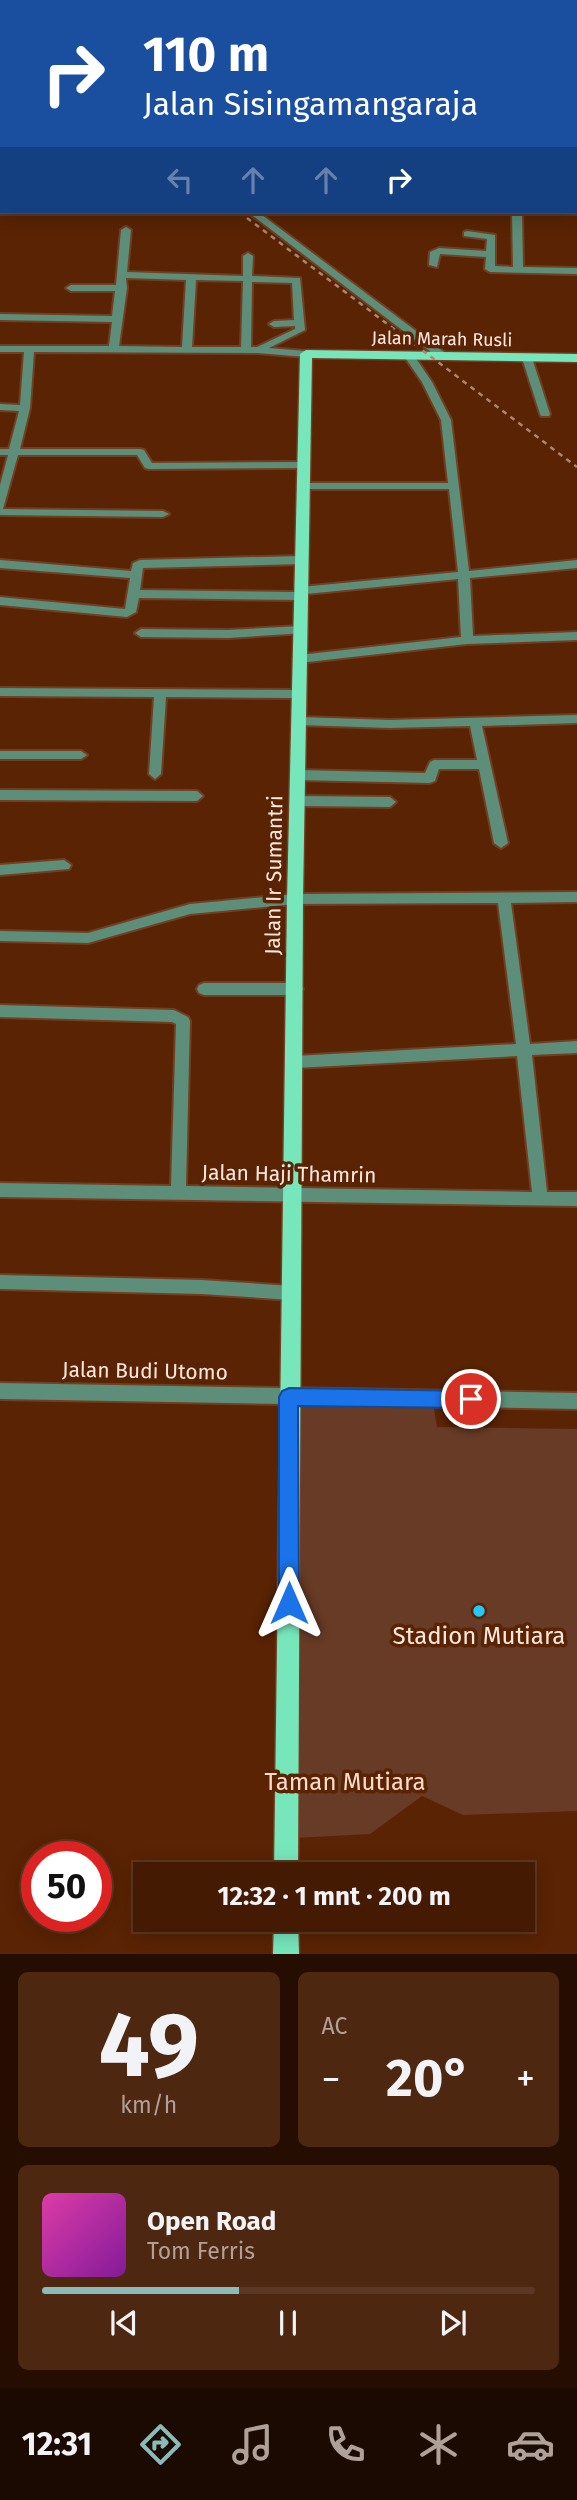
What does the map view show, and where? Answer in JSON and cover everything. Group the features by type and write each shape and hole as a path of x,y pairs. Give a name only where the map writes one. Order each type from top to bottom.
{"main road":[{"name":"Jalan Marah Rusli","path":"306,354 577,358"},
{"name":"Jalan Ir Sumantri","path":"286,1862 295,899 306,354"},
{"path":"286,1932 286,1954"}],"street":[{"path":"255,214 444,357"},
{"path":"517,214 518,271"},
{"path":"114,349 126,230"},
{"path":"467,234 492,237 492,270 577,271"},
{"path":"434,265 436,252 439,251 491,254"},
{"path":"248,256 251,350"},
{"path":"123,275 299,281 298,332 251,350"},
{"path":"187,350 191,278"},
{"path":"71,288 122,288"},
{"path":"0,317 118,319"},
{"path":"274,324 300,323"},
{"path":"0,349 251,350 306,354"},
{"path":"0,506 25,408 29,349"},
{"path":"409,356 427,382 446,420 464,576 467,640"},
{"path":"527,358 545,414"},
{"path":"0,407 25,408"},
{"path":"0,452 140,452 149,466 303,465"},
{"path":"303,486 455,486"},
{"path":"0,512 163,514"},
{"path":"0,601 127,613 132,609 136,566 139,564 301,560"},
{"path":"0,564 135,575"},
{"path":"133,594 301,594 577,564"},
{"path":"141,633 228,634 301,630"},
{"path":"299,659 467,640 577,636"},
{"path":"0,692 299,694"},
{"path":"155,774 160,692"},
{"path":"299,721 390,724 577,719"},
{"path":"475,722 502,843"},
{"path":"0,755 81,755"},
{"path":"298,775 430,778 434,765 483,764"},
{"path":"0,795 197,796"},
{"path":"297,802 390,802"},
{"path":"0,870 64,865"},
{"path":"0,936 88,938 190,909 295,899 577,897"},
{"path":"504,899 540,1198"},
{"path":"204,989 296,989"},
{"path":"0,1011 174,1016 183,1021 178,1194"},
{"path":"295,1062 577,1047"},
{"name":"Jalan Haji Thamrin","path":"0,1190 577,1199"},
{"path":"0,1282 202,1287 292,1293"},
{"name":"Jalan Budi Utomo","path":"0,1391 577,1401"}],"green space":[{"name":"Stadion Mutiara","path":"298,1401 433,1403 437,1427 577,1429 577,1811 463,1815 422,1796 370,1834 294,1838"}],"railway":[{"path":"242,214 577,467"}],"place":[{"name":"Stadion Mutiara","path":"479,1611"}],"route":[{"path":"289,1603 289,1397 471,1399"}],"park label":[{"name":"Taman Mutiara","path":"345,1782"}]}
